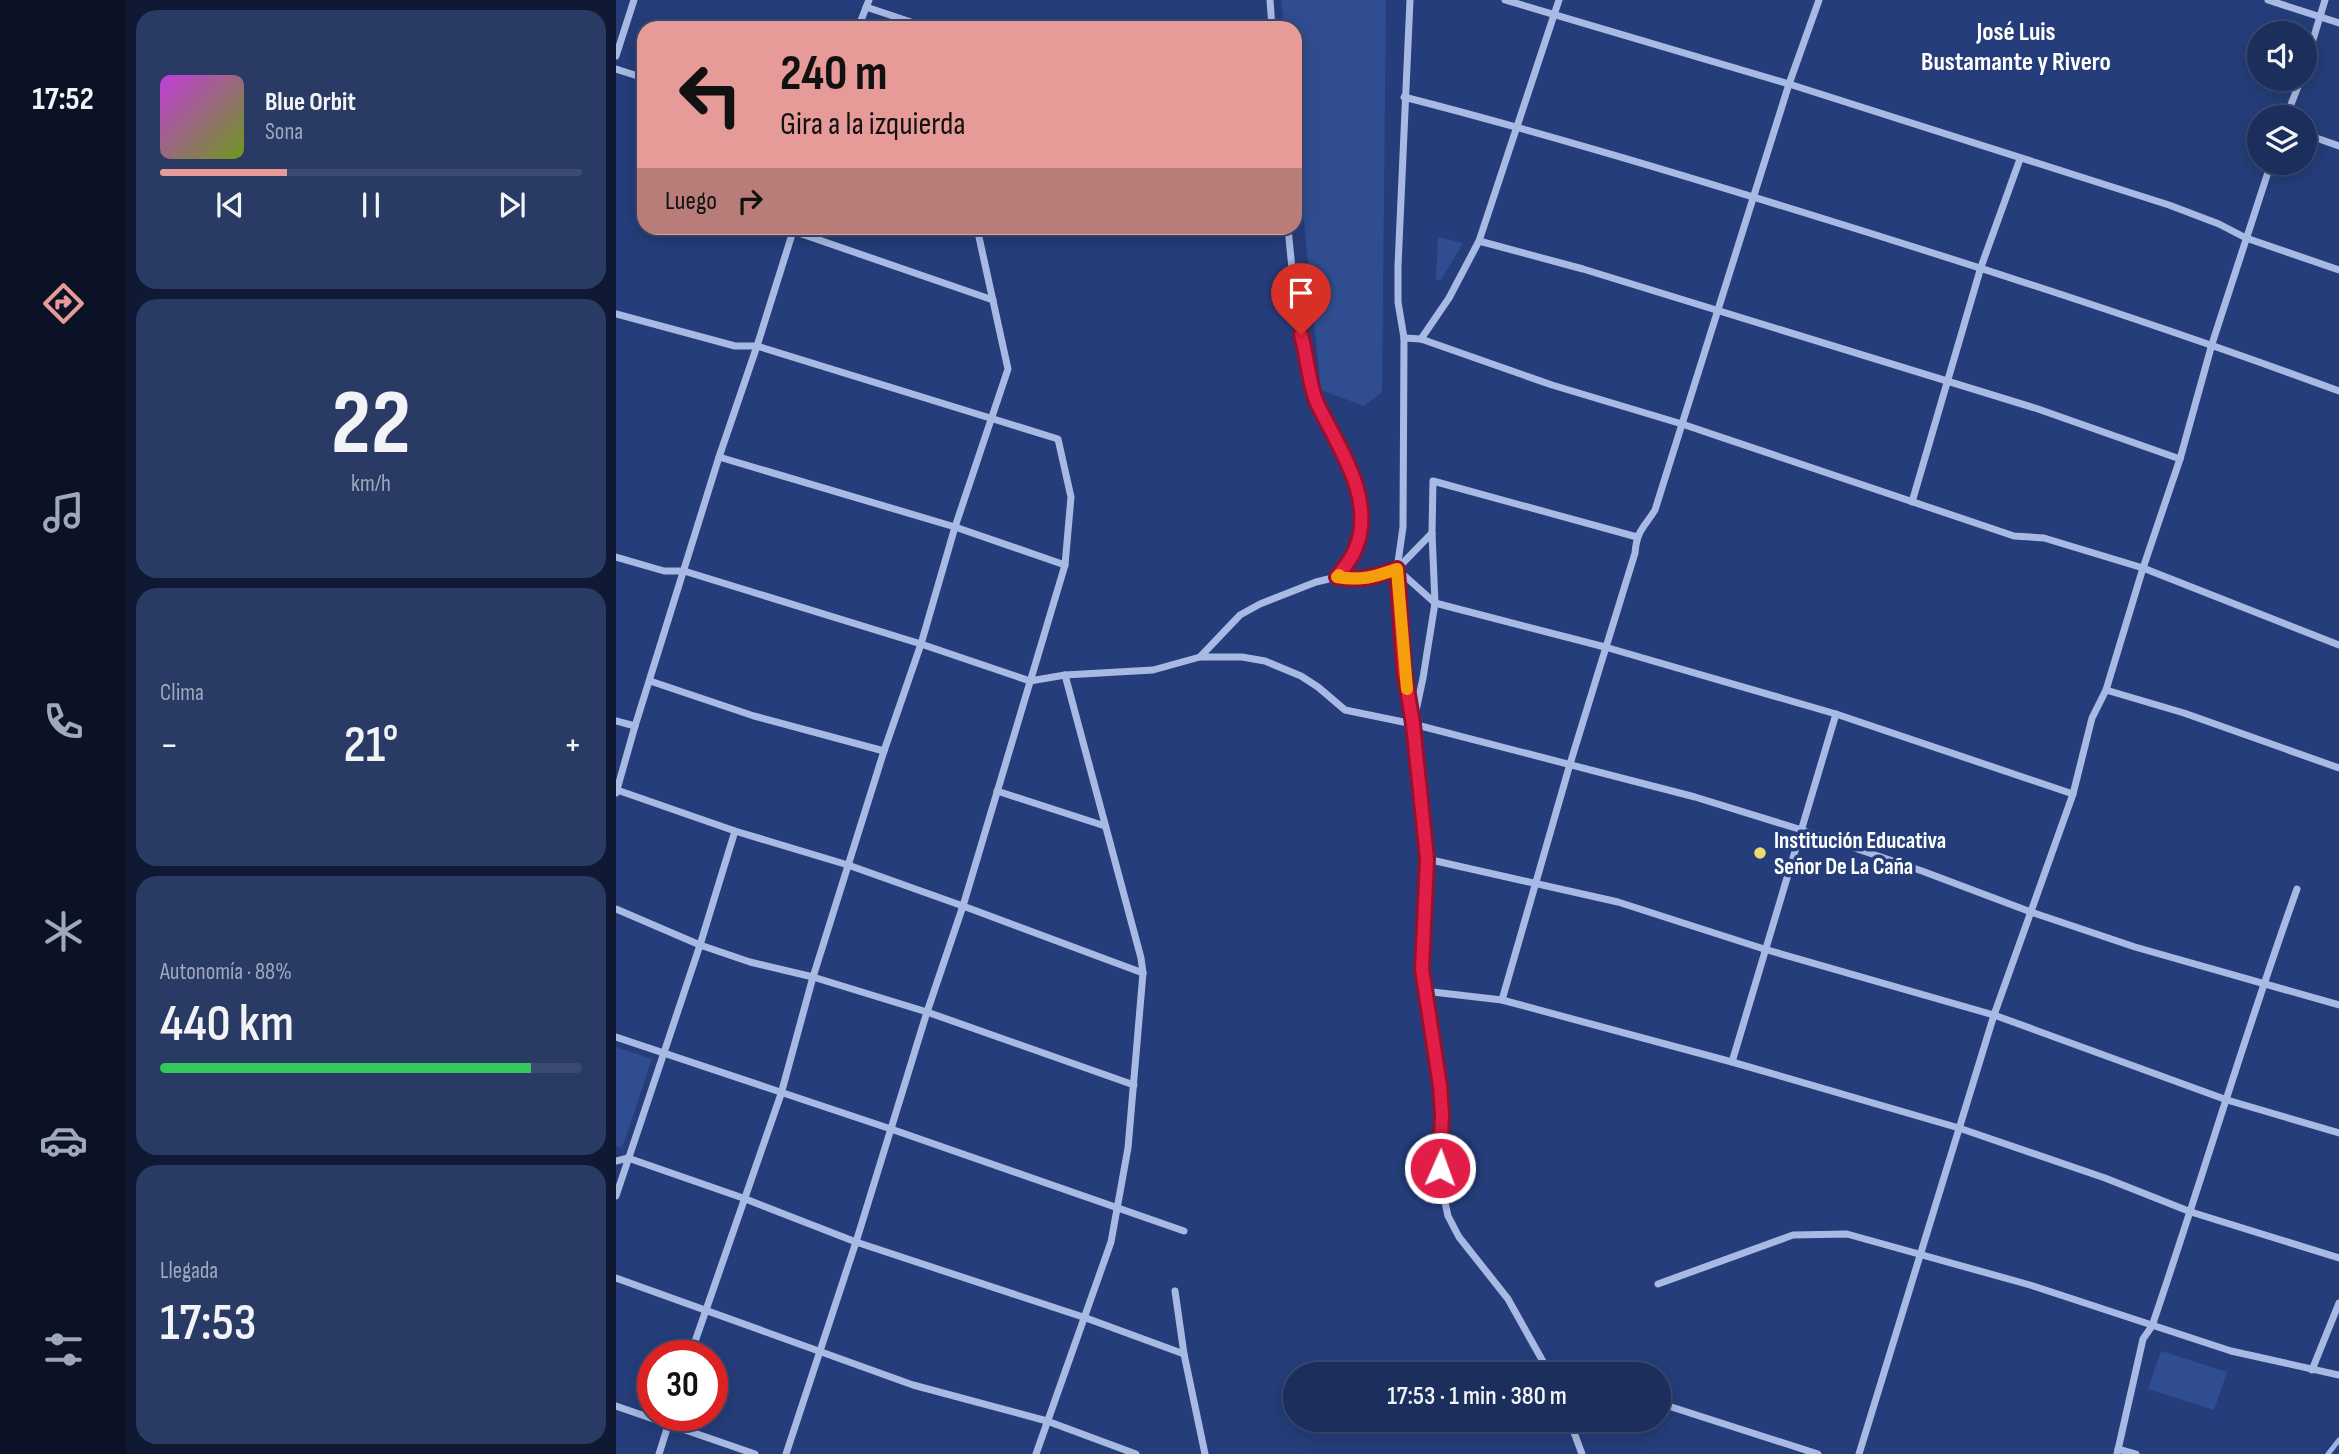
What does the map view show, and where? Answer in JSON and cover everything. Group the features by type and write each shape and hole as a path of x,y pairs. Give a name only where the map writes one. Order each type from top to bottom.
{"street":[{"path":"616,56 634,0"},
{"path":"1270,0 1272,21"},
{"path":"1410,0 1398,266 1398,302 1404,338 1403,527 1397,569 1404,671 1413,724 1427,859 1422,944 1424,991 1437,1063 1442,1114 1440,1168 1448,1216 1459,1237 1508,1299 1544,1362"},
{"path":"1505,0 1789,84 2169,205 2219,224 2246,238 2339,270"},
{"path":"1421,339 1449,298 1479,241 1559,0"},
{"path":"1502,1000 1534,883 1635,553 1637,537 1655,510 1789,84 1819,0"},
{"path":"2268,0 2339,23"},
{"path":"2317,24 2325,0"},
{"path":"861,21 867,4 911,21"},
{"path":"616,69 637,76"},
{"path":"1404,97 1517,126 1980,267 2212,344 2339,391"},
{"path":"2317,138 2339,146"},
{"path":"1912,502 1980,267 2020,159"},
{"path":"1859,1454 1994,1016 2073,794 2092,718 2106,690 2266,175"},
{"path":"792,235 719,457 616,792 848,865 1143,973"},
{"path":"811,235 993,300"},
{"path":"695,1340 781,1094 813,977 848,865 1008,369 979,235"},
{"path":"1289,235 1297,320 1316,401 1344,454 1359,494 1362,512 1354,552 1337,577"},
{"path":"1479,241 1583,269 2038,409 2180,459"},
{"path":"616,314 735,346 757,346 1058,439 1071,497 1065,565 963,906 786,1454"},
{"path":"1404,338 1421,339 1552,385 1682,424 2014,536 2044,538 2143,568 2339,645"},
{"path":"719,457 955,527 1065,565"},
{"path":"1413,724 1435,603 1433,481 1637,537"},
{"path":"1199,657 1240,615 1287,592 1337,577 1368,579 1397,569 1433,533"},
{"path":"616,557 664,571 684,571 921,644 1030,681 1153,670 1199,657 1242,657 1265,661 1301,676 1345,710 1413,724 1695,797 1802,830 2135,947 2339,1004"},
{"path":"1397,569 1435,603 1605,647 1836,714 2073,794"},
{"path":"1036,1454 1111,1242 1128,1148 1143,973 1065,676"},
{"path":"650,681 754,716 884,751"},
{"path":"2106,690 2185,713 2339,768"},
{"path":"1732,1062 1836,714"},
{"path":"616,721 635,726"},
{"path":"997,791 1105,826"},
{"path":"616,1196 735,831"},
{"path":"1427,859 1618,902 1764,949 1994,1016 2227,1100 2339,1133"},
{"path":"2136,1454 2118,1451 2143,1339 2152,1326 2191,1212 2263,982 2297,888"},
{"path":"616,908 700,945 750,962 813,977 927,1012 1134,1086"},
{"path":"1424,991 1502,1000 1732,1062 1959,1128 2105,1178 2191,1212 2339,1258"},
{"path":"616,1037 1184,1231"},
{"path":"616,1161 628,1158 743,1198 856,1242 1086,1318 1184,1354"},
{"path":"1658,1283 1793,1235 1847,1234 2030,1285 2231,1351 2339,1375"},
{"path":"616,1278 913,1385 1046,1421 1136,1454"},
{"path":"1175,1291 1184,1354 1205,1454"},
{"path":"2312,1370 2339,1303"},
{"path":"616,1406 637,1412"},
{"path":"1671,1407 1818,1454"},
{"path":"659,1454 666,1431"},
{"path":"697,1431 755,1454"},
{"path":"1574,1432 1582,1454"}],"shaded area":[{"path":"1281,0 1386,0 1382,392 1364,406 1321,390 1302,204 1302,21 1283,21"},
{"path":"1438,237 1463,243 1441,280 1436,280"},
{"path":"616,1047 652,1059 622,1148 616,1146"},
{"path":"2161,1351 2227,1372 2214,1410 2148,1389"}],"waterway":[{"path":"2328,1454 2339,1440"}],"slow traffic":[{"path":"1339,575 1337,577 1353,580 1368,579 1397,569 1407,689"}],"place":[{"name":"Institución Educativa Señor De La Caña","path":"1760,853"}],"district":[{"name":"José Luis Bustamante y Rivero","path":"2016,46"}],"route":[{"path":"1301,335 1316,401 1344,454 1359,494 1362,512 1359,539 1354,552 1337,577 1368,579 1397,569 1404,671 1413,724 1427,859 1422,969 1440,1086 1440,1168"}]}
